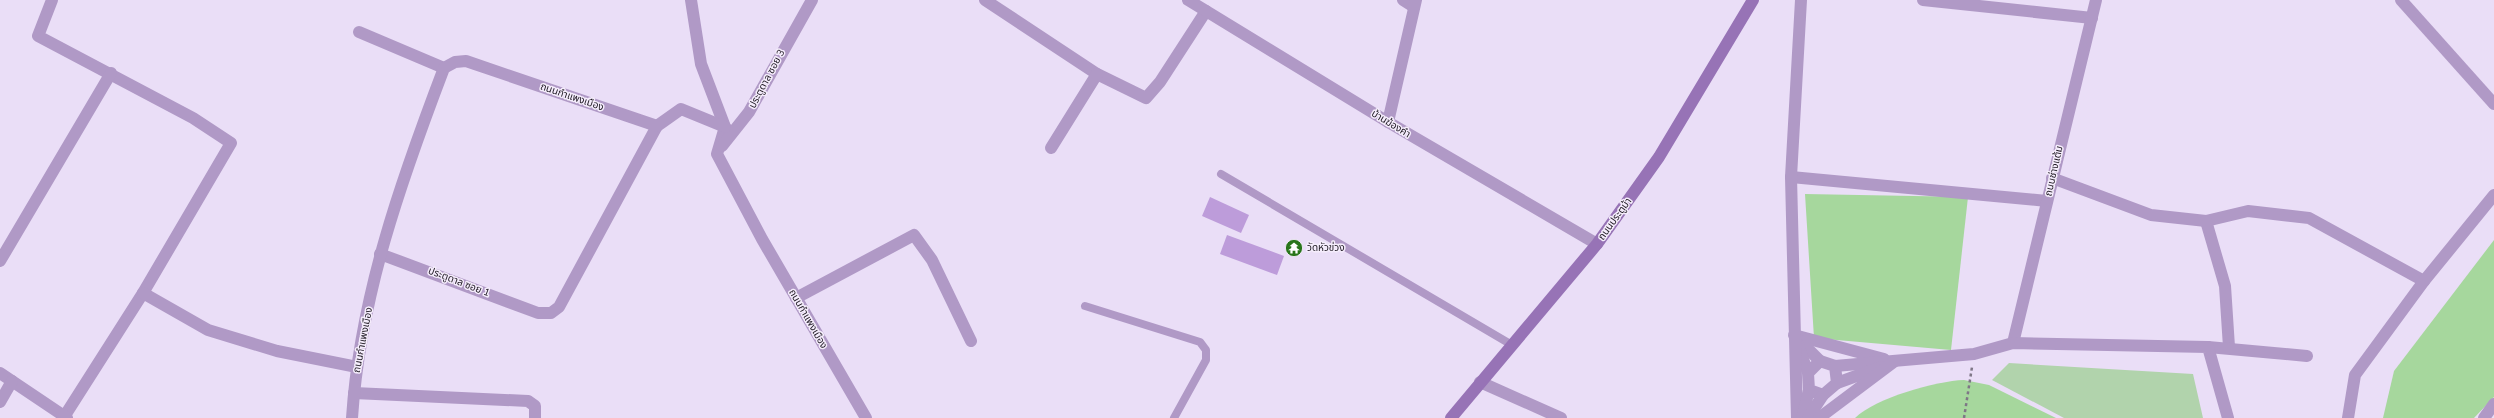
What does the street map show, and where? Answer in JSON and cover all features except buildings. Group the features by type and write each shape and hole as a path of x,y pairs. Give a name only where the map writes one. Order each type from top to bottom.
{"main road":[{"name":"ถนนประตูม้า","path":"1451,418 1597,244 1659,157 1753,0"}],"street":[{"path":"0,373 66,417 143,292 231,143 193,118 111,73 38,36 52,0"},
{"path":"691,0 701,64 725,128 717,154"},
{"name":"ประตูดาล ซอย 3","path":"717,154 749,112 812,0"},
{"path":"984,0 1097,74 1138,96 1146,98 1149,97 1206,11"},
{"name":"บ้านฆ้องคำ","path":"1188,0 1388,122 1597,244"},
{"path":"1388,122 1415,4 1403,0"},
{"path":"1797,418 1791,177 1801,0"},
{"path":"1923,0 1957,2 2092,18"},
{"name":"ถนนช่างแต้ม","path":"2013,343 2096,0"},
{"path":"2402,0 2494,104"},
{"path":"359,32 444,68"},
{"name":"ถนนกำแพงเมือง","path":"352,418 357,367 380,254 409,160 444,68 455,62 466,61 657,126"},
{"path":"0,260 111,73"},
{"path":"1051,148 1097,74"},
{"path":"657,126 681,109 725,128"},
{"name":"ประตูดาล ซอย 1","path":"380,254 538,313 551,313 559,307 657,126"},
{"name":"ถนนกำแพงเมือง","path":"717,154 796,298 866,418"},
{"path":"1791,177 2047,201"},
{"path":"2052,178 2151,214 2206,221 2248,211 2309,218 2424,281"},
{"path":"2348,418 2355,375 2424,281 2494,194"},
{"path":"2206,221 2225,286 2229,347"},
{"path":"796,298 914,235 932,260 972,342"},
{"path":"143,292 208,330 277,351 357,367"},
{"path":"1794,335 1820,361 1835,366 1974,354 2013,343 2229,347 2307,356"},
{"path":"1794,335 1895,362"},
{"path":"1794,335 1808,373 1809,390 1802,418"},
{"path":"2208,347 2228,418"},
{"path":"1808,373 1820,361"},
{"path":"1808,418 1823,394 1837,383 1895,362"},
{"path":"1819,418 1895,362"},
{"path":"1835,366 1837,383"},
{"path":"0,402 12,381"},
{"path":"1480,382 1561,418"},
{"path":"1809,390 1823,394"},
{"path":"354,393 528,401 535,406 535,418"},
{"path":"2484,418 2494,404"}],"lane":[{"path":"1221,174 1512,345"},
{"path":"1085,306 1200,342 1206,350 1206,360 1174,418"}],"path":[{"path":"1964,418 1971,372"}],"shaded area":[{"path":"1805,194 1968,197 1951,350 1814,338"},
{"path":"2494,240 2494,397 2474,418 2383,418 2394,371"},
{"path":"2009,363 2193,374 2203,418 2064,418 1992,380"},
{"path":"1964,380 1989,385 2056,418 1855,418 1864,411 1891,397 1922,387"}],"place":[{"name":"วัดหัวข่วง","path":"1294,248"}]}
